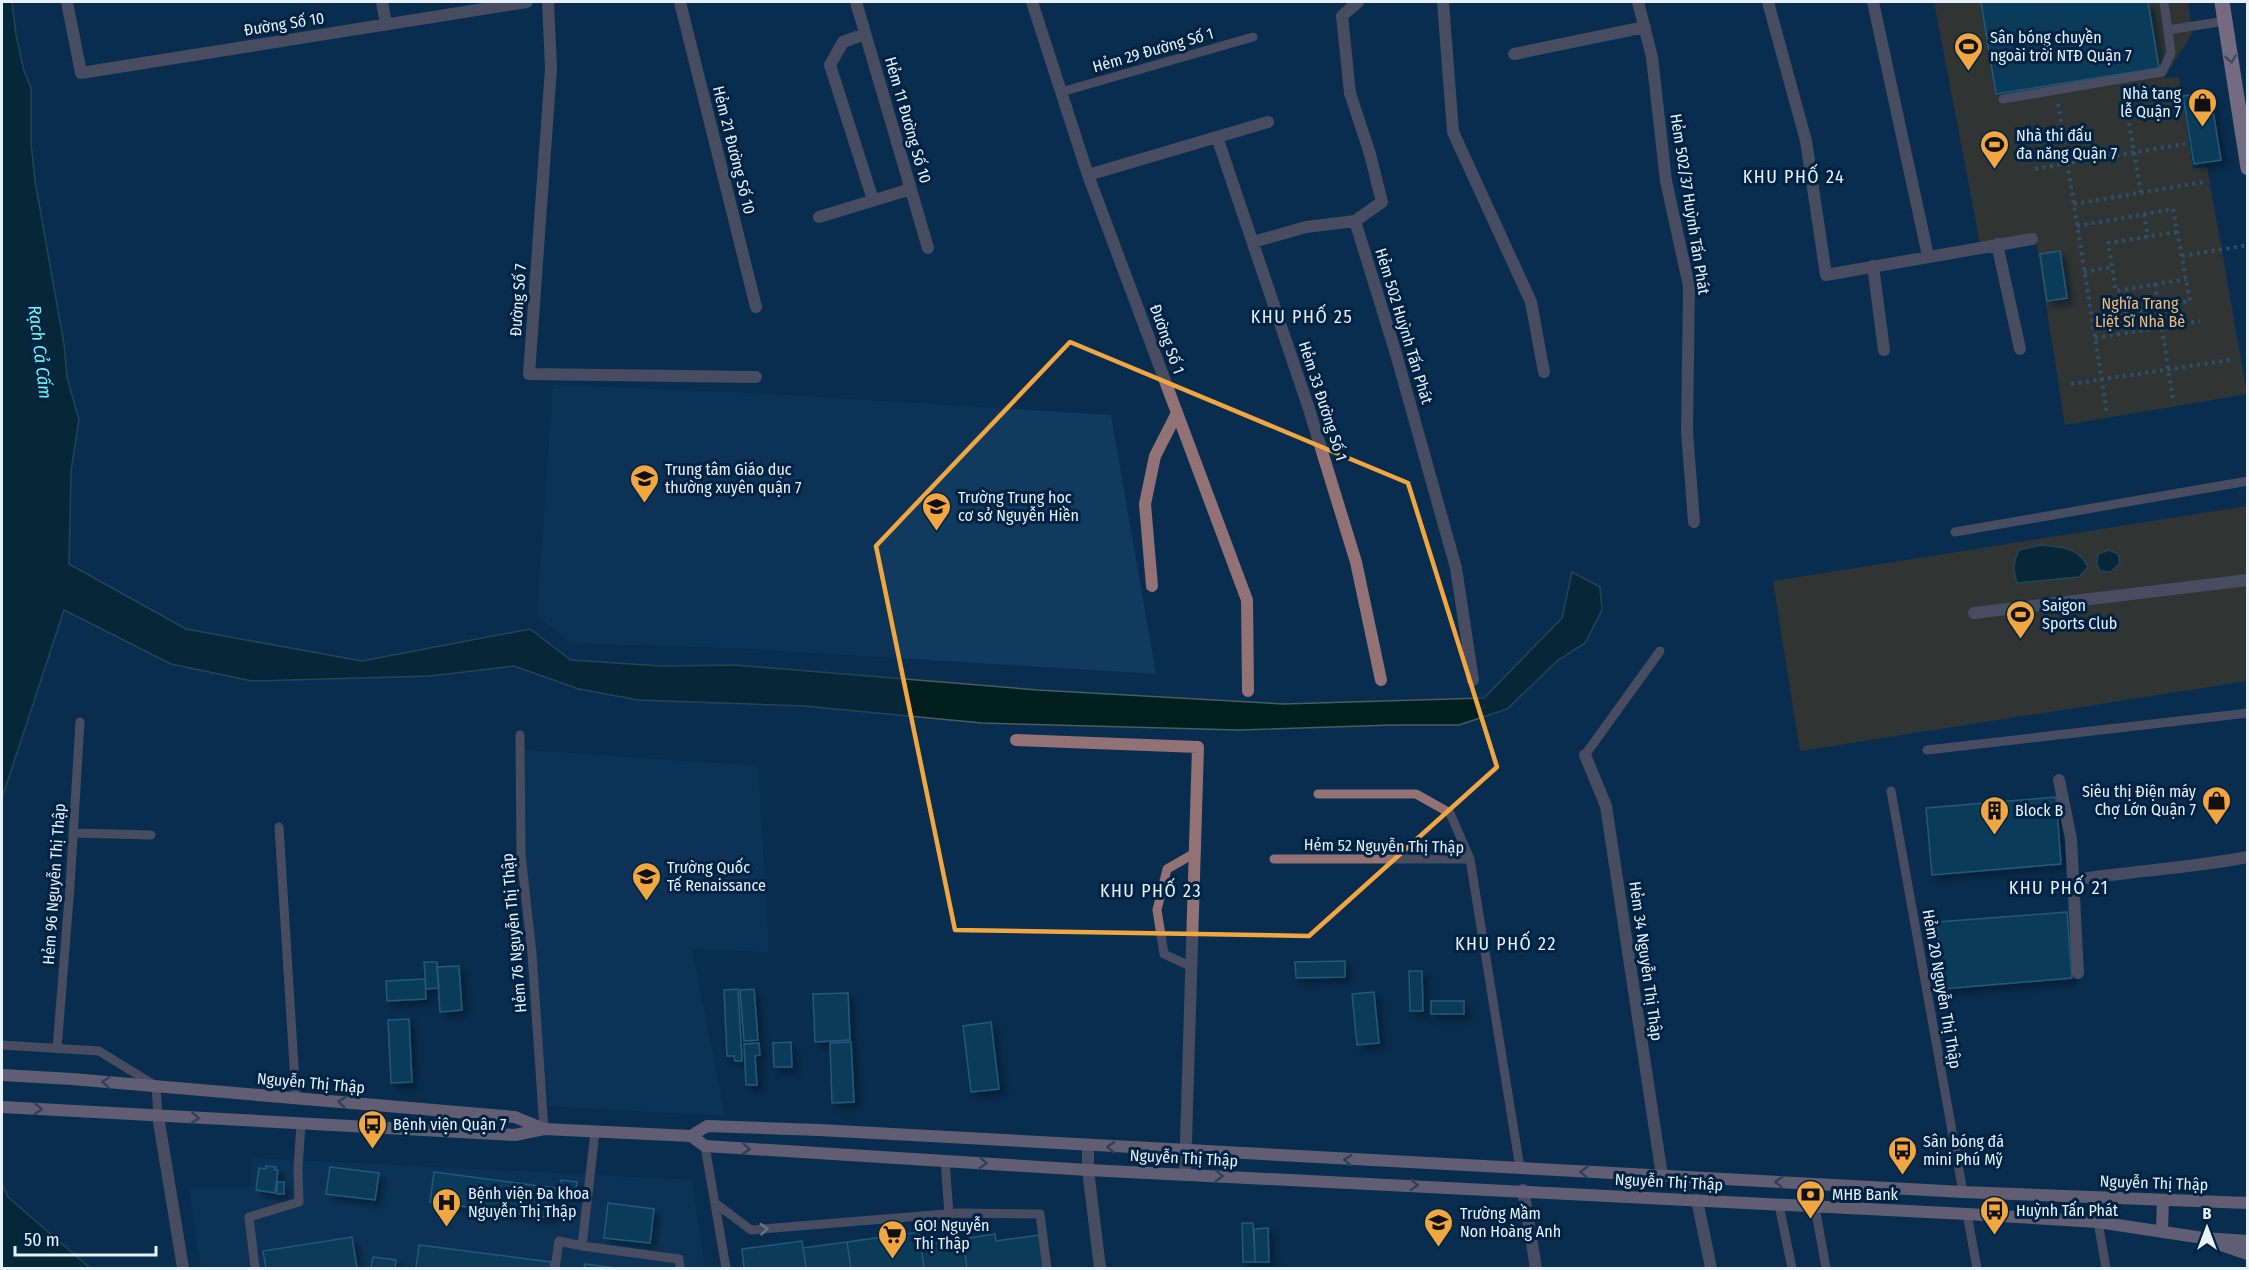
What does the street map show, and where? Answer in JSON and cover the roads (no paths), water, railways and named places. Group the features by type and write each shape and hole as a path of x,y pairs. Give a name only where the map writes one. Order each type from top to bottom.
{"main road":[{"path":"2222,2 2247,168"},
{"name":"Nguyễn Thị Thập","path":"2,1075 516,1117 544,1129"},
{"name":"Nguyễn Thị Thập","path":"2,1107 516,1135 544,1129 691,1136 707,1126 1963,1192 2247,1203"},
{"path":"691,1136 705,1146"},
{"name":"Nguyễn Thị Thập","path":"705,1146 1088,1170 1523,1190 2098,1222 2203,1238 2247,1241"},
{"path":"2162,1230 2163,1200"},
{"path":"2203,1238 2247,1254"}],"street":[{"name":"Đường Số 10","path":"67,2 81,73 527,2"},
{"path":"382,2 386,24"},
{"name":"Đường Số 7","path":"548,2 551,68 529,374 756,377"},
{"name":"Hẻm 21 Đường Số 10","path":"680,2 756,307"},
{"name":"Hẻm 11 Đường Số 10","path":"856,2 928,248"},
{"name":"Đường Số 1","path":"1032,2 1088,176 1247,600 1248,692"},
{"path":"1252,242 1306,227 1355,221 1382,202 1370,154 1350,93 1342,16 1358,2"},
{"path":"1443,2 1453,132 1531,302 1544,372"},
{"name":"Hẻm 502/37 Huỳnh Tấn Phát","path":"1638,2 1652,57 1666,181 1689,286 1687,432 1694,522"},
{"path":"1768,2 1806,141 1826,275 2032,239"},
{"path":"1872,2 1928,256"},
{"path":"1514,54 1645,27"},
{"path":"865,34 843,42 830,65 873,200"},
{"path":"1088,176 1268,122"},
{"name":"Hẻm 33 Đường Số 1","path":"1217,137 1308,406 1356,562 1381,680"},
{"path":"819,217 911,189"},
{"name":"Hẻm 502 Huỳnh Tấn Phát","path":"1355,221 1396,354 1456,568 1473,680"},
{"path":"1997,244 2020,349"},
{"path":"1873,266 1884,350"},
{"path":"1152,586 1144,504 1155,456 1177,413"},
{"path":"1974,613 2247,580"},
{"path":"1016,740 1198,747 1185,1174"},
{"name":"Hẻm 34 Nguyễn Thị Thập","path":"1585,755 1606,806 1662,1176"},
{"path":"2059,780 2071,839 2078,973"},
{"path":"2074,880 2133,871 2210,864 2247,857"},
{"path":"158,1116 183,1269"},
{"path":"1088,1146 1088,1170 1100,1269"},
{"path":"1523,1190 1536,1269"},
{"path":"1697,1200 1711,1269"}],"lane":[{"path":"2003,99 2162,72 2171,53 2164,2"},
{"path":"2168,30 2225,21"},
{"name":"Hẻm 29 Đường Số 1","path":"1061,92 1253,37"},
{"path":"1955,532 2247,481"},
{"path":"1585,755 1660,651"},
{"path":"1927,750 2247,713"},
{"name":"Hẻm 96 Nguyễn Thị Thập","path":"57,1049 80,722"},
{"name":"Hẻm 76 Nguyễn Thị Thập","path":"520,735 521,855 532,954 544,1129"},
{"name":"Hẻm 20 Nguyễn Thị Thập","path":"1891,791 1963,1192"},
{"path":"1318,794 1416,794 1450,813 1470,859"},
{"path":"279,826 296,1098"},
{"path":"73,833 151,835"},
{"path":"1192,967 1164,954 1157,910 1167,869 1196,853"},
{"name":"Hẻm 52 Nguyễn Thị Thập","path":"1274,859 1470,859 1520,1168"},
{"path":"2,1045 99,1051 156,1086 158,1116"},
{"path":"255,1269 249,1217 299,1202 301,1124"},
{"path":"582,1246 595,1132"},
{"path":"705,1146 726,1269"},
{"path":"945,1161 949,1214"},
{"path":"715,1203 751,1230 949,1214 1040,1214 1047,1269"},
{"path":"1779,1205 1792,1269"},
{"path":"1815,1207 1826,1269"},
{"path":"1967,1214 1977,1269"},
{"path":"2098,1222 2106,1269"},
{"path":"555,1269 559,1241 679,1259 680,1269"}],"water":[{"name":"Rạch Cả Cấm","path":"2,2 12,2 16,35 24,71 31,88 31,142 35,181 64,344 67,377 79,420 71,471 69,564 186,629 362,661 530,629 571,660 661,666 735,665 1038,690 1283,704 1484,698 1562,618 1572,572 1600,587 1602,610 1585,643 1557,661 1507,709 1459,725 1239,730 982,723 804,706 638,700 579,689 514,666 430,676 252,681 171,664 64,610 2,798"},
{"path":"2041,545 2069,549 2080,555 2088,567 2079,577 2017,583 2014,566 2019,550"},
{"path":"2109,550 2118,554 2120,563 2111,572 2100,571 2097,564 2098,554"},
{"path":"2,1184 8,1197 90,1268 2,1268"}],"place":[{"name":"Sân bóng chuyền ngoài trời NTĐ Quận 7","path":"1969,72"},
{"name":"Nhà tang lễ Quận 7","path":"2202,128"},
{"name":"Nhà thi đấu đa năng Quận 7","path":"1995,170"},
{"name":"Trung tâm Giáo dục thường xuyên quận 7","path":"644,504"},
{"name":"Trường Trung học cơ sở Nguyễn Hiền","path":"937,532"},
{"name":"Saigon Sports Club","path":"2021,640"},
{"name":"Siêu thị Điện máy Chợ Lớn Quận 7","path":"2217,826"},
{"name":"Block B","path":"1994,836"},
{"name":"Trường Quốc Tế Renaissance","path":"646,902"},
{"name":"Bệnh viện Quận 7","path":"372,1150"},
{"name":"Sân bóng đá mini Phú Mỹ","path":"1902,1176"},
{"name":"MHB Bank","path":"1811,1220"},
{"name":"Bệnh viện Đa khoa Nguyễn Thị Thập","path":"447,1228"},
{"name":"Huỳnh Tấn Phát","path":"1995,1236"},
{"name":"Trường Mầm Non Hoàng Anh","path":"1439,1248"},
{"name":"GO! Nguyễn Thị Thập","path":"893,1260"}],"district":[{"name":"KHU PHỐ 24","path":"1794,177"},
{"name":"KHU PHỐ 25","path":"1302,317"},
{"name":"KHU PHỐ 21","path":"2059,888"},
{"name":"KHU PHỐ 23","path":"1151,891"},
{"name":"KHU PHỐ 22","path":"1506,944"}],"park label":[{"name":"Nghĩa Trang Liệt Sĩ Nhà Bè","path":"2140,312"}]}
